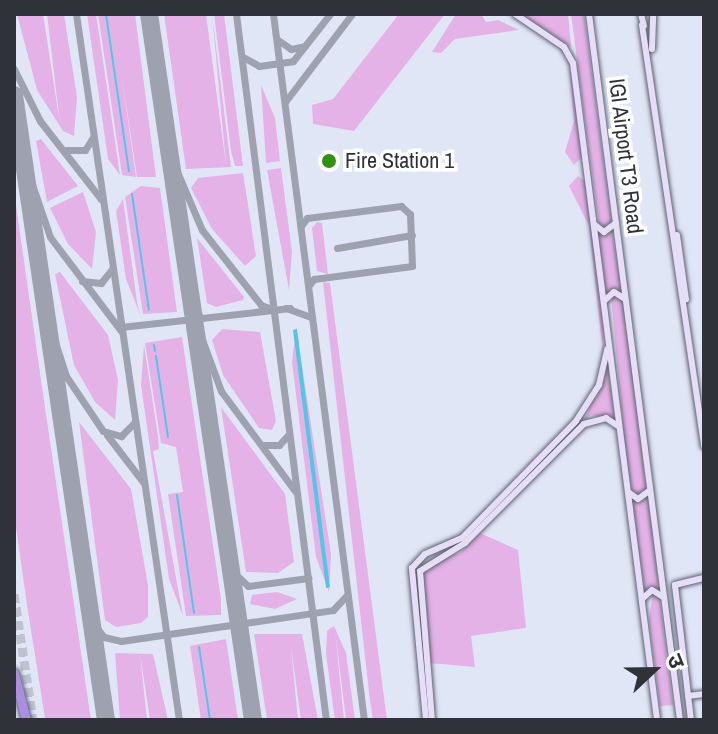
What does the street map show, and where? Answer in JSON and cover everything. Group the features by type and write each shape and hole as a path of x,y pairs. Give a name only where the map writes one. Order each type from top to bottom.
{"highway":[{"path":"14,673 26,720"}],"main road":[{"path":"515,14 572,57 657,720"},
{"name":"IGI Airport T3 Road","path":"589,14 650,487"},
{"path":"641,14 676,282 704,446"},
{"path":"642,25 653,16"},
{"path":"653,16 682,274 704,425"},
{"path":"594,222 604,232 616,219"},
{"path":"680,292 682,274"},
{"path":"604,305 614,292 626,302"},
{"path":"426,720 412,568 425,554 462,538 576,421 599,385 607,330"},
{"path":"432,720 420,571 465,543 502,500 584,424 610,418 620,429"},
{"path":"628,490 638,499 650,487"},
{"path":"650,487 680,720"},
{"path":"692,720 675,585 704,578"},
{"path":"642,602 652,590 664,600"},
{"path":"690,696 704,694"}],"shaded area":[{"path":"17,14 43,14 60,124 47,14 64,14 77,97 74,136 63,131 37,90"},
{"path":"87,14 96,14 120,175 108,159"},
{"path":"98,14 135,14 156,177 137,177 121,71 136,177 122,175"},
{"path":"164,14 206,14 226,164 212,14 231,167 186,169"},
{"path":"214,14 224,14 243,166 235,166 231,151"},
{"path":"399,14 445,14 354,131 313,124 312,105 333,99"},
{"path":"456,14 481,14 486,22 498,20 519,30 455,39 441,53 432,52"},
{"path":"522,14 568,14 571,46 570,47"},
{"path":"571,14 584,14 612,225 605,230 599,225"},
{"path":"569,62 582,157 574,165 565,152 574,121"},
{"path":"261,85 275,118 280,161 266,163"},
{"path":"41,139 78,186 47,202 36,141"},
{"path":"281,168 292,252 289,290 267,170"},
{"path":"243,173 256,256 245,266 212,229 191,188 198,178"},
{"path":"578,176 585,181 604,325 603,354 589,226 569,186"},
{"path":"141,186 160,188 177,312 143,314 125,197"},
{"path":"14,191 91,720 45,718 27,605 14,513"},
{"path":"83,192 96,232 92,269 68,244 50,208"},
{"path":"123,199 140,314 126,279 116,211"},
{"path":"317,222 322,223 328,274 317,271 312,228"},
{"path":"597,230 612,232 622,292 605,294"},
{"path":"197,238 244,297 243,300 216,307 207,303"},
{"path":"60,272 108,335 118,380 115,420 95,402 74,365 55,274"},
{"path":"323,282 330,283 387,720 373,720 370,701"},
{"path":"611,295 623,302 647,489 640,498 632,492 626,459"},
{"path":"296,327 331,554 329,592 316,557 292,362"},
{"path":"222,329 260,332 276,421 272,430 259,428 223,375 212,340"},
{"path":"182,337 221,615 186,616 168,494 183,492 176,447 161,443 145,343"},
{"path":"144,345 158,436 159,449 153,451 183,616 169,579 141,385"},
{"path":"608,368 615,419 590,415 584,421"},
{"path":"221,407 285,494 294,562 278,573 246,572"},
{"path":"79,422 131,489 148,585 148,617 141,623 116,627 105,620"},
{"path":"649,498 659,589 645,591 631,500"},
{"path":"480,533 518,550 526,628 471,636 475,667 430,663 423,574 436,561 460,553"},
{"path":"277,592 297,599 275,609 250,604 252,595"},
{"path":"653,592 659,595 673,705 660,706 649,619"},
{"path":"334,626 346,653 355,720 346,720 335,630 344,720 335,720 326,654 327,631"},
{"path":"254,634 302,634 318,720 301,720 291,647 298,720 267,720"},
{"path":"226,639 238,720 201,720 190,646"},
{"path":"115,653 153,654 168,720 150,720 140,654 147,720 120,720"}],"water":[{"path":"297,329 330,587 326,588 293,330"}],"waterway":[{"path":"106,14 129,171"},
{"path":"132,194 149,310"},
{"path":"154,345 155,351"},
{"path":"156,356 168,437"},
{"path":"177,495 194,613"},
{"path":"199,647 210,720"}],"taxiway":[{"path":"76,14 179,720"},
{"path":"236,14 326,720"},
{"path":"273,14 364,720"},
{"path":"243,57 259,66 293,61 330,14"},
{"path":"285,102 352,14"},
{"path":"278,40 291,49 305,46"},
{"path":"14,69 40,121 101,199"},
{"path":"66,150 85,150 93,137"},
{"path":"169,153 202,230 261,305 274,310"},
{"path":"23,158 50,237 121,331"},
{"path":"301,226 307,218 401,206 410,214 412,266 314,279 309,285"},
{"path":"337,248 412,235"},
{"path":"82,281 101,283 112,269"},
{"path":"191,303 199,315"},
{"path":"286,308 311,317"},
{"path":"121,327 290,308"},
{"path":"46,314 66,376 103,431 121,436 134,423"},
{"path":"193,315 221,391 295,491"},
{"path":"264,445 279,445 289,434"},
{"path":"107,435 143,482"},
{"path":"231,570 248,586 308,578"},
{"path":"91,620 104,637 121,641 333,610 346,596"}],"runway":[{"path":"149,14 253,720"},
{"path":"14,95 106,720"}],"tunnel":[{"path":"14,594 33,720"}],"place":[{"name":"Fire Station 1","path":"329,161"}]}
